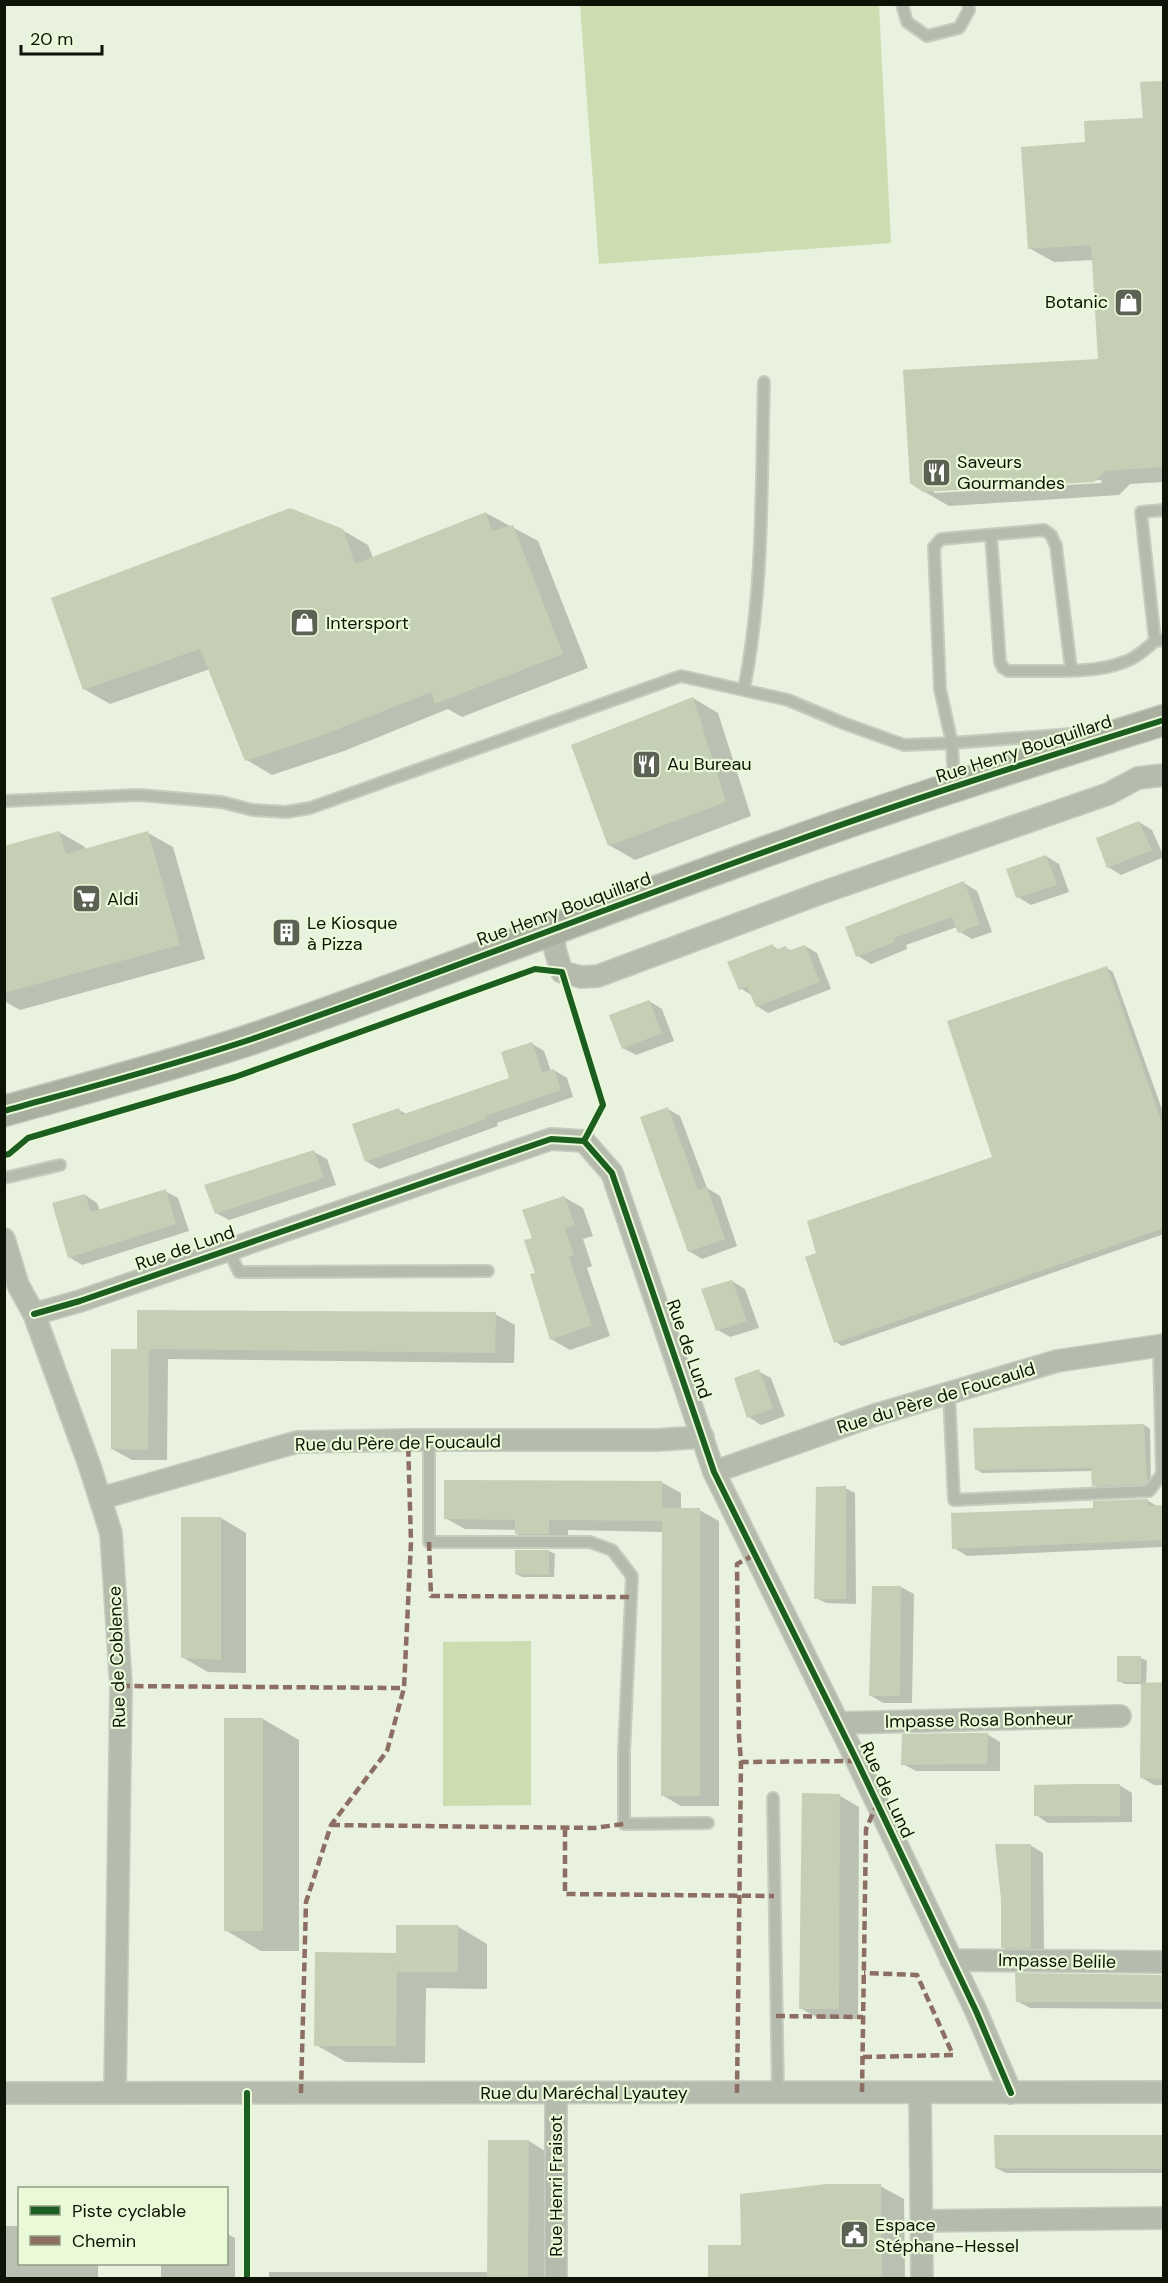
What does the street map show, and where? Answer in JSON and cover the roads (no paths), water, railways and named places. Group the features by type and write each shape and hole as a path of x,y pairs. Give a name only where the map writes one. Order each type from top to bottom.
{"main road":[{"name":"Rue Henry Bouquillard","path":"4,1111 251,1039 553,931 784,845 954,787 1164,720"},
{"name":"Rue Henry Bouquillard","path":"1133,730 1164,725"}],"street":[{"path":"553,931 555,950 562,972 581,976 598,976 831,890 1108,794 1138,778 1164,775"},
{"name":"Rue de Lund","path":"34,1314 80,1301 551,1139 584,1141 612,1173 714,1472 839,1724 951,1960 1011,2093"},
{"name":"Rue de Coblence","path":"4,1239 18,1285 34,1314 102,1498 111,1533 121,1686 115,2093"},
{"name":"Rue du Père de Foucauld","path":"714,1472 875,1415 1057,1361 1161,1346"},
{"name":"Rue du Père de Foucauld","path":"102,1498 297,1442 656,1440 702,1437"},
{"name":"Impasse Rosa Bonheur","path":"839,1724 1120,1716"},
{"name":"Impasse Belile","path":"951,1960 1164,1962"},
{"name":"Rue du Maréchal Lyautey","path":"4,2093 1164,2092"},
{"name":"Rue Henri Fraisot","path":"556,2093 556,2278"},
{"path":"920,2093 922,2278"},
{"path":"922,2221 1164,2218"}],"lane":[{"path":"902,4 907,22 927,36 959,28 969,10 968,4"},
{"path":"744,689 753,645 761,510 764,382"},
{"path":"991,535 1000,662 1003,668 1008,671 1098,668 1124,663 1159,640 1141,512 1164,510"},
{"path":"954,787 952,743 940,689 934,547 940,539 1044,530 1051,535 1056,546 1071,669"},
{"path":"4,801 139,795 221,802 253,810 286,812 310,808 681,676 788,700 904,745 1133,730"},
{"path":"4,1178 60,1165"},
{"path":"228,1249 238,1272 488,1271"},
{"path":"949,1393 954,1500 1149,1491 1162,1474 1161,1346"},
{"path":"429,1440 429,1542 590,1542 612,1550 632,1576 624,1752 624,1824 708,1823"},
{"path":"773,1798 778,2093"}],"place":[{"name":"Botanic","path":"1129,302"},
{"name":"Saveurs Gourmandes","path":"936,472"},
{"name":"Intersport","path":"305,623"},
{"name":"Au Bureau","path":"646,764"},
{"name":"Aldi","path":"86,899"},
{"name":"Le Kiosque à Pizza","path":"286,933"},
{"name":"Espace Stéphane-Hessel","path":"854,2235"}]}
